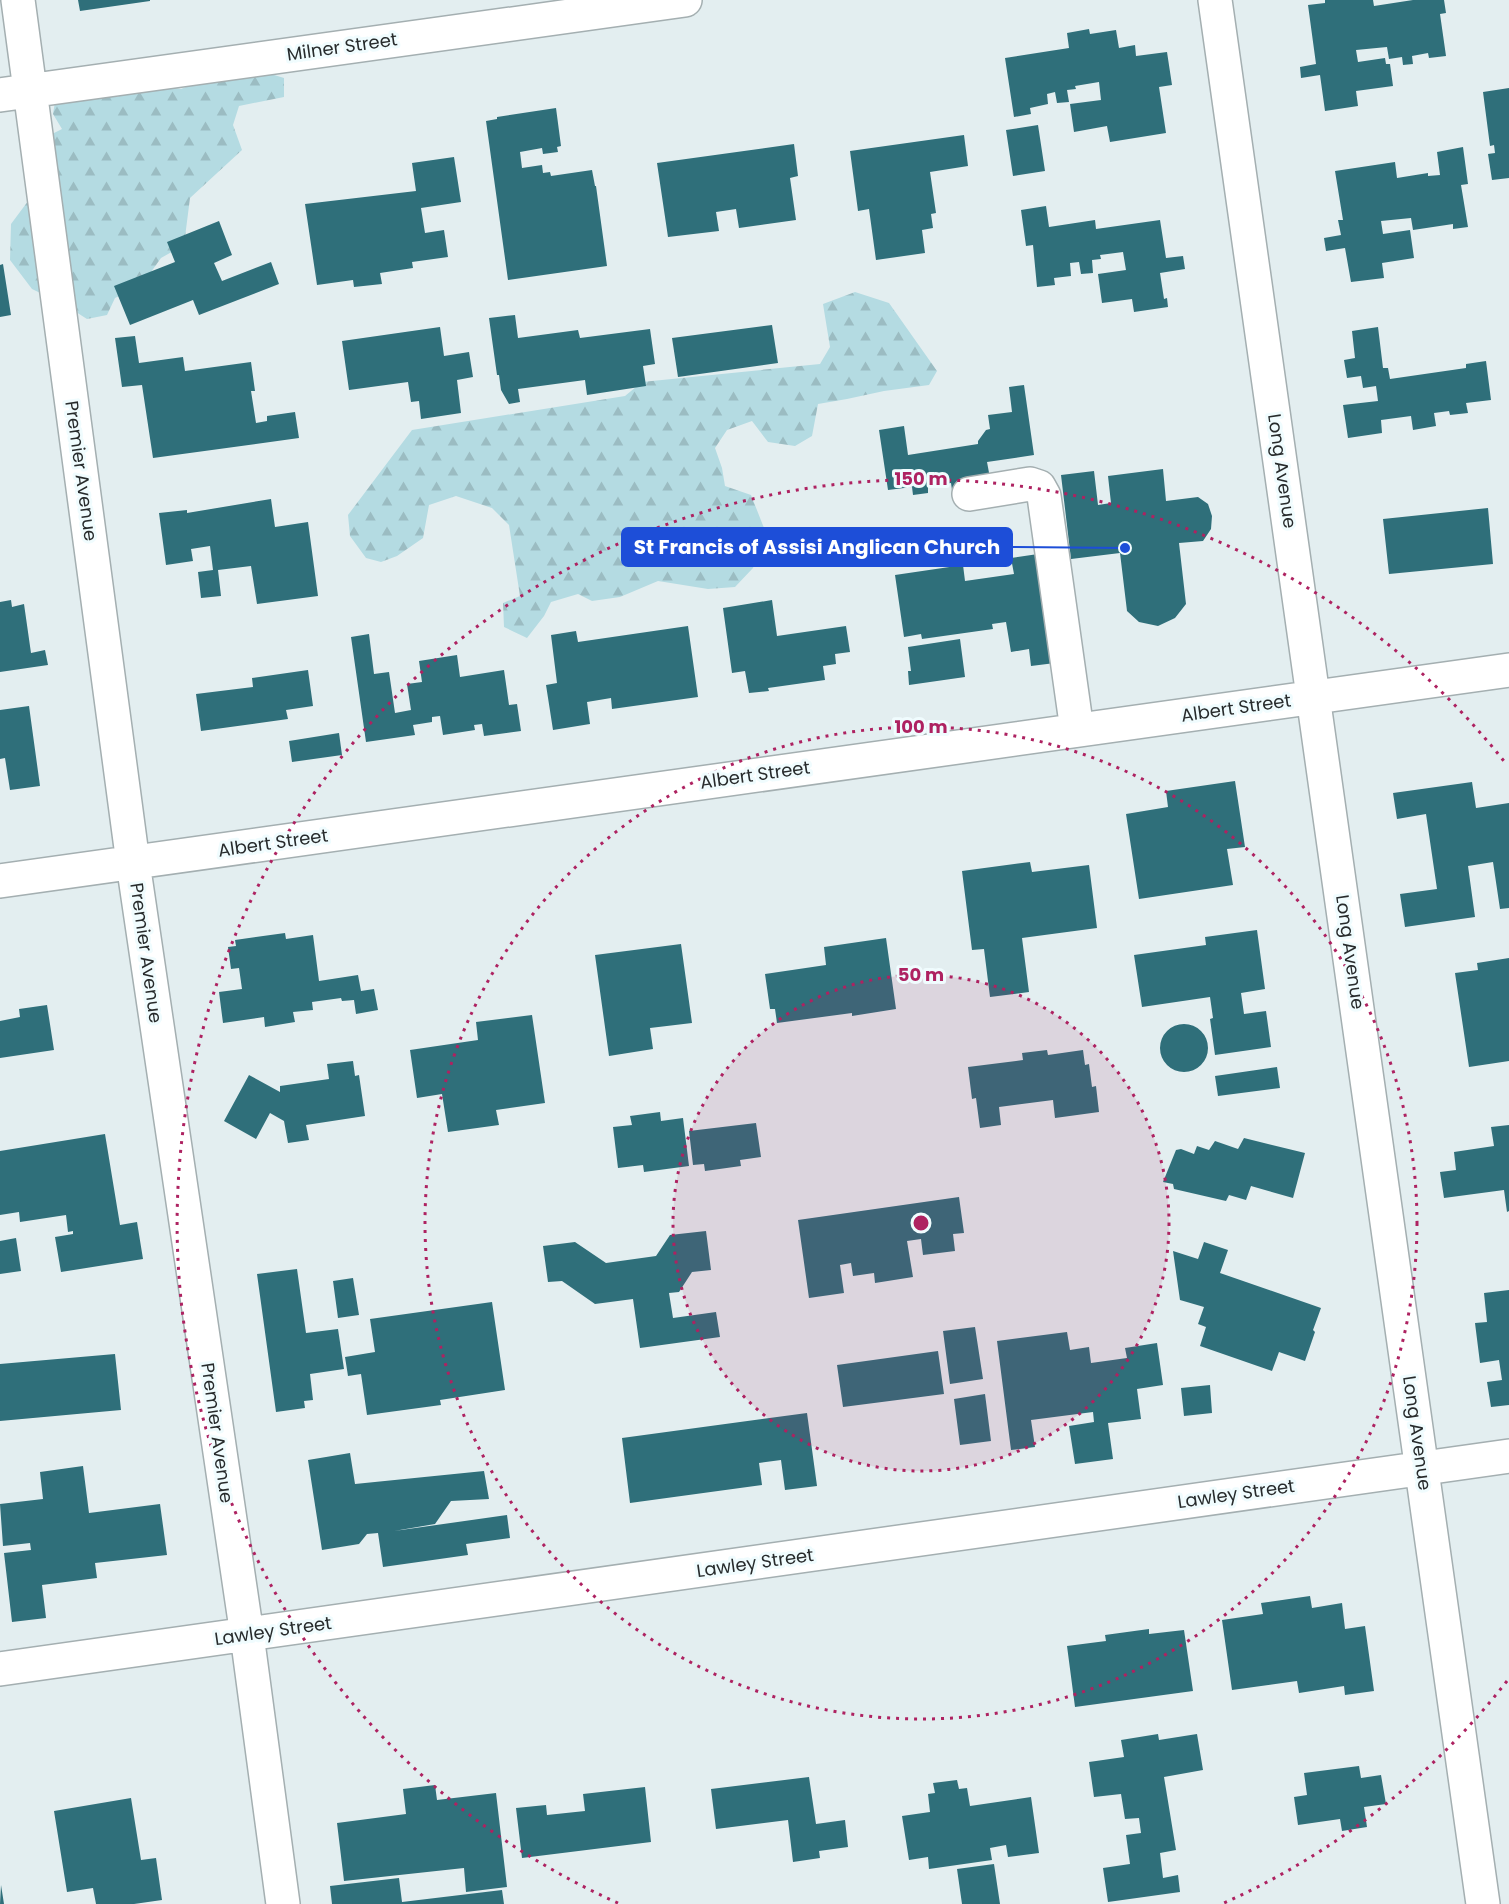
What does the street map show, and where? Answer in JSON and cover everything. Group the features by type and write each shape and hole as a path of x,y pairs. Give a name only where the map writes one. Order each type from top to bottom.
{"street":[{"name":"Premier Avenue","path":"18,0 15,92 133,863 247,1635 283,1904"},
{"name":"Milner Street","path":"15,92 684,0"},
{"name":"Long Avenue","path":"1215,0 1483,1904"},
{"path":"969,495 1030,484 1039,487 1044,496 1077,730"},
{"name":"Albert Street","path":"0,881 1509,670"},
{"name":"Lawley Street","path":"0,1669 1509,1456"}],"green space":[{"path":"228,70 258,70 284,78 284,97 239,106 233,125 242,150 190,198 184,245 161,258 141,286 115,298 107,315 87,319 32,289 10,260 11,224 49,173 42,139 62,129 53,114 55,102 74,95 117,97 148,83 181,89"},
{"path":"855,292 889,303 937,371 929,385 818,404 812,436 795,446 768,442 752,421 727,430 715,448 725,486 751,495 766,533 753,568 735,587 708,589 658,581 620,597 592,601 578,594 551,602 544,616 527,638 504,627 503,603 520,596 509,525 492,508 456,496 429,505 423,538 397,556 381,562 366,558 350,536 348,515 412,430 625,396 642,382 820,364 830,347 823,304"}],"building":[{"path":"78,0 150,0 150,1 80,11"},
{"path":"1325,0 1373,0 1374,6 1413,0 1444,0 1446,13 1440,14 1446,56 1429,58 1428,53 1412,56 1413,64 1403,65 1402,57 1389,59 1387,47 1356,50 1358,62 1385,58 1386,64 1390,64 1393,86 1356,91 1358,106 1325,111 1320,75 1301,78 1300,67 1316,64 1308,5 1325,3"},
{"path":"1089,29 1090,34 1116,30 1119,48 1135,45 1136,56 1167,52 1172,85 1159,87 1166,133 1110,142 1107,126 1074,132 1070,104 1101,100 1099,82 1075,86 1076,89 1067,90 1069,102 1057,103 1055,92 1047,94 1048,104 1030,108 1031,114 1014,117 1005,58 1069,48 1067,33"},
{"path":"1509,88 1509,178 1492,180 1488,154 1495,153 1494,145 1490,146 1483,92"},
{"path":"556,108 561,146 557,147 558,152 543,154 542,148 520,152 522,168 542,165 543,173 550,172 551,176 592,170 607,266 508,280 486,121 497,119 497,117"},
{"path":"1038,125 1045,171 1013,176 1006,130"},
{"path":"964,135 968,166 930,172 936,213 931,214 933,228 922,230 925,253 876,260 869,209 858,211 850,151"},
{"path":"794,144 798,176 790,178 796,220 739,228 736,209 716,212 719,231 668,237 657,163"},
{"path":"1463,147 1468,184 1461,185 1468,227 1453,229 1453,224 1413,230 1411,218 1381,221 1383,234 1410,230 1414,258 1382,263 1384,278 1351,282 1345,248 1326,251 1324,238 1341,235 1338,220 1343,220 1335,171 1395,162 1397,178 1428,173 1428,176 1440,175 1437,152"},
{"path":"454,157 461,202 421,208 425,233 444,230 448,257 412,262 413,268 380,273 382,284 354,287 353,280 317,285 305,204 416,191 412,163"},
{"path":"1046,206 1049,227 1095,220 1096,229 1160,220 1166,258 1183,256 1185,269 1160,273 1164,299 1167,298 1168,307 1134,312 1132,299 1102,303 1098,274 1126,270 1123,252 1100,255 1101,259 1092,260 1093,273 1081,274 1079,262 1070,263 1071,276 1054,278 1055,285 1037,287 1033,245 1026,246 1021,210"},
{"path":"219,221 232,255 214,263 222,281 271,262 279,284 199,315 193,300 130,325 114,286 175,262 167,242"},
{"path":"3,264 11,315 0,317 0,265"},
{"path":"515,315 518,338 578,330 580,338 650,329 655,364 643,366 646,386 587,395 585,380 518,389 520,402 509,404 501,390 499,375 497,375 489,318"},
{"path":"772,325 778,363 678,377 672,338"},
{"path":"440,327 444,356 469,352 473,377 457,380 461,413 421,419 419,401 411,402 408,382 349,390 342,341"},
{"path":"1378,327 1383,368 1388,368 1390,379 1466,368 1466,364 1486,361 1491,400 1466,403 1468,413 1450,415 1449,411 1434,413 1436,426 1413,430 1411,416 1381,420 1382,433 1348,438 1343,405 1378,401 1376,386 1363,388 1361,376 1347,378 1344,360 1355,358 1352,331"},
{"path":"135,336 139,363 183,357 185,371 251,362 255,391 251,391 256,423 267,421 267,416 295,412 299,438 153,458 142,385 122,387 115,338"},
{"path":"1024,385 1034,455 987,462 990,478 967,487 952,490 951,483 928,487 928,493 913,495 912,487 888,490 879,430 904,426 908,455 978,444 986,430 990,429 988,415 1012,412 1009,387"},
{"path":"1163,469 1166,501 1198,497 1208,504 1212,516 1211,529 1203,541 1179,543 1186,604 1175,618 1158,626 1139,622 1127,611 1120,553 1071,559 1061,475 1094,471 1098,505 1111,503 1108,476"},
{"path":"271,499 275,527 308,522 318,596 257,604 251,566 218,570 221,596 201,598 198,572 213,570 210,546 191,549 193,561 166,565 159,513 187,510 187,513"},
{"path":"1488,508 1493,564 1389,574 1383,519"},
{"path":"1038,554 1055,663 1031,666 1029,649 1011,652 1006,622 992,624 993,629 922,639 921,634 904,637 895,575 963,565 965,581 1014,574 1011,558"},
{"path":"11,600 12,607 24,604 31,653 45,650 48,665 0,672 0,602"},
{"path":"772,600 777,636 846,626 850,652 835,654 836,664 823,666 825,680 749,693 745,671 732,673 723,608"},
{"path":"688,626 698,697 612,709 611,698 587,702 590,724 553,730 546,685 557,683 551,635 576,631 578,642"},
{"path":"369,634 374,674 389,672 395,713 411,710 407,684 422,682 419,661 457,655 460,677 504,670 509,705 517,704 521,731 484,736 482,724 474,725 475,730 443,735 440,716 432,717 432,722 413,725 415,735 366,742 351,637"},
{"path":"960,639 965,677 909,685 908,671 911,671 908,647"},
{"path":"308,670 313,706 286,710 288,719 201,731 196,694 253,687 252,678"},
{"path":"29,706 40,786 10,790 5,758 0,759 0,710"},
{"path":"339,733 342,755 292,762 289,741"},
{"path":"1235,781 1245,847 1227,849 1233,885 1139,899 1126,814 1168,807 1166,791"},
{"path":"1472,782 1476,808 1509,803 1509,908 1500,909 1493,862 1468,866 1475,917 1405,927 1400,894 1437,889 1426,814 1397,819 1393,793"},
{"path":"1030,862 1032,872 1089,865 1097,928 1022,938 1029,992 990,997 984,949 972,950 962,871"},
{"path":"1257,930 1265,989 1241,993 1244,1014 1266,1011 1271,1047 1215,1055 1210,1019 1213,1018 1210,997 1142,1007 1134,955 1206,945 1205,937"},
{"path":"285,933 286,939 313,935 319,981 358,975 361,991 374,989 378,1010 356,1014 354,1000 342,1001 341,998 312,1002 313,1010 293,1012 295,1022 265,1027 264,1017 223,1023 219,992 242,989 239,968 231,969 228,947 236,946 235,940"},
{"path":"886,938 896,1009 852,1016 852,1013 777,1023 775,1009 770,1009 765,974 826,965 824,947"},
{"path":"681,944 692,1023 650,1028 653,1049 609,1056 595,955"},
{"path":"1509,958 1509,1061 1469,1067 1455,973 1478,970 1477,963"},
{"path":"47,1005 54,1050 0,1058 0,1021 20,1017 19,1009"},
{"path":"532,1015 545,1103 496,1110 499,1125 448,1132 442,1094 417,1098 410,1050 478,1040 476,1022"},
{"path":"1179,1024 1189,1024 1201,1031 1208,1043 1208,1053 1201,1065 1189,1072 1179,1072 1164,1061 1160,1053 1160,1043 1171,1028"},
{"path":"1047,1050 1048,1055 1083,1050 1085,1065 1089,1064 1092,1087 1096,1086 1099,1112 1055,1118 1053,1100 999,1107 1001,1125 980,1128 976,1098 972,1099 968,1067 1023,1060 1022,1053"},
{"path":"353,1061 355,1076 359,1075 365,1116 306,1125 309,1140 288,1143 284,1121 270,1113 256,1139 224,1121 249,1075 280,1092 280,1086 329,1079 327,1064"},
{"path":"1277,1067 1280,1088 1218,1096 1215,1076"},
{"path":"660,1112 661,1121 683,1118 689,1166 644,1172 643,1165 618,1168 613,1127 632,1125 630,1116"},
{"path":"756,1123 761,1157 740,1160 741,1166 705,1171 704,1164 693,1165 689,1131"},
{"path":"1509,1125 1509,1211 1507,1212 1504,1190 1444,1198 1440,1172 1456,1170 1454,1152 1494,1146 1491,1127"},
{"path":"105,1134 120,1225 137,1222 143,1259 61,1272 55,1237 73,1234 73,1231 68,1232 66,1215 20,1222 19,1212 0,1215 0,1151"},
{"path":"1244,1138 1305,1153 1293,1198 1251,1186 1246,1200 1229,1195 1226,1201 1174,1189 1173,1184 1163,1182 1176,1150 1181,1149 1194,1154 1197,1146 1209,1150 1215,1141 1238,1149"},
{"path":"959,1197 964,1233 953,1234 955,1251 923,1255 921,1239 907,1241 913,1277 875,1283 874,1273 853,1276 851,1263 840,1265 844,1293 809,1298 798,1220"},
{"path":"706,1231 711,1270 692,1272 679,1292 669,1293 673,1318 716,1312 720,1337 640,1348 633,1299 595,1304 562,1281 548,1282 543,1246 575,1242 606,1263 656,1256 670,1235"},
{"path":"16,1238 21,1271 0,1274 0,1241"},
{"path":"1204,1242 1228,1250 1220,1273 1321,1308 1305,1361 1279,1352 1272,1371 1200,1346 1206,1327 1198,1324 1204,1307 1180,1300 1173,1251 1198,1259"},
{"path":"297,1269 306,1333 338,1329 344,1369 310,1374 313,1400 304,1401 305,1408 276,1412 257,1274"},
{"path":"353,1278 359,1315 338,1318 333,1281"},
{"path":"1509,1290 1509,1405 1491,1407 1487,1382 1502,1380 1499,1360 1480,1363 1475,1323 1487,1322 1484,1293"},
{"path":"492,1302 505,1390 440,1400 441,1405 367,1415 361,1374 348,1376 345,1357 375,1352 370,1319"},
{"path":"975,1327 983,1379 950,1384 943,1331"},
{"path":"1067,1332 1070,1350 1089,1347 1091,1363 1127,1358 1125,1348 1157,1343 1163,1385 1137,1389 1141,1419 1108,1423 1113,1459 1075,1464 1069,1426 1094,1422 1093,1412 1031,1420 1035,1447 1011,1450 997,1341"},
{"path":"938,1351 944,1394 843,1407 837,1365"},
{"path":"115,1354 121,1410 0,1421 0,1364"},
{"path":"1210,1385 1212,1413 1184,1416 1181,1388"},
{"path":"985,1394 991,1441 960,1445 954,1399"},
{"path":"807,1413 817,1486 785,1490 781,1460 759,1463 762,1485 630,1503 622,1438"},
{"path":"350,1453 355,1484 484,1471 489,1499 451,1501 435,1524 394,1531 507,1515 510,1538 466,1544 468,1555 383,1567 378,1533 367,1534 359,1544 322,1550 308,1460"},
{"path":"83,1466 89,1513 160,1504 167,1555 95,1563 97,1578 42,1585 46,1618 12,1622 4,1553 31,1550 30,1543 3,1546 0,1504 43,1499 40,1472"},
{"path":"1310,1596 1312,1608 1342,1603 1345,1629 1365,1626 1374,1691 1345,1695 1344,1686 1299,1693 1297,1681 1232,1690 1222,1620 1263,1614 1261,1603"},
{"path":"1149,1629 1149,1634 1184,1630 1193,1691 1075,1707 1067,1646 1106,1641 1105,1635"},
{"path":"1158,1734 1159,1740 1197,1734 1203,1770 1164,1777 1176,1850 1160,1853 1163,1878 1178,1875 1180,1892 1108,1902 1103,1868 1130,1864 1126,1835 1141,1833 1139,1818 1125,1819 1121,1794 1094,1797 1089,1762 1124,1757 1121,1740"},
{"path":"1359,1766 1361,1778 1381,1775 1386,1804 1364,1807 1367,1827 1342,1831 1340,1819 1298,1825 1294,1797 1307,1795 1304,1773"},
{"path":"809,1777 816,1824 845,1820 848,1847 819,1851 820,1858 793,1862 788,1820 716,1829 711,1789"},
{"path":"957,1780 959,1789 967,1788 970,1806 1031,1797 1039,1853 1008,1857 1006,1845 990,1848 992,1860 929,1869 928,1857 909,1860 902,1816 930,1812 928,1794 935,1793 933,1783"},
{"path":"435,1785 437,1800 496,1793 507,1887 466,1892 464,1868 344,1881 337,1823 406,1814 403,1789"},
{"path":"645,1787 651,1842 522,1858 516,1808 546,1805 547,1815 585,1811 583,1794"},
{"path":"131,1798 141,1860 156,1858 162,1900 134,1904 96,1904 93,1888 67,1892 54,1811"},
{"path":"994,1864 1000,1904 962,1904 957,1869"},
{"path":"399,1878 402,1902 502,1890 504,1904 332,1904 330,1886"},
{"path":"1,1885 4,1904 0,1904"}],"place":[{"name":"St Francis of Assisi Anglican Church","path":"1125,548"}]}
